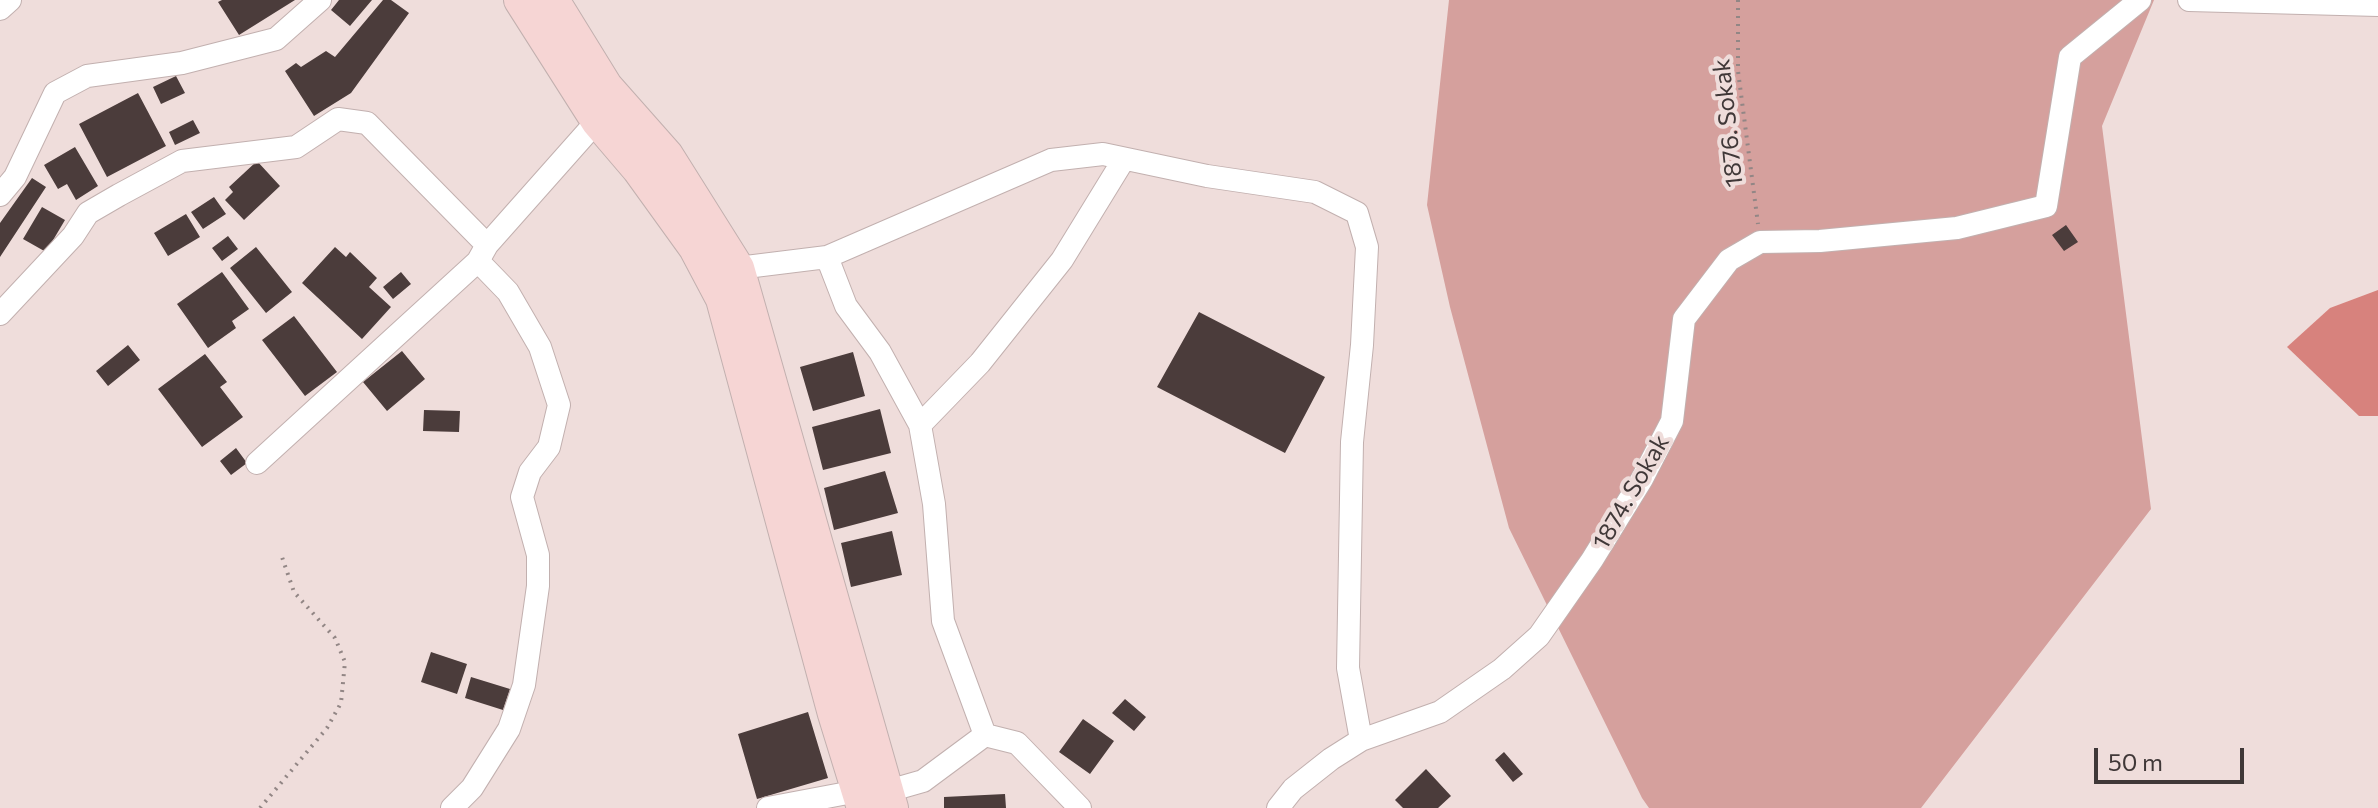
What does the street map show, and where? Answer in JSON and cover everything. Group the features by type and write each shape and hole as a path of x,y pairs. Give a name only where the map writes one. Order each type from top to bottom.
{"street":[{"path":"0,195 15,177 55,93 87,76 182,63 276,39 320,0"},
{"path":"520,0 597,121 638,169 695,248 722,299 875,799"},
{"path":"1760,242 1820,241 1957,228 2046,206 2070,57 2140,0"},
{"path":"2189,0 2378,5"},
{"path":"561,2 606,86 667,155 738,268 875,799"},
{"path":"0,314 73,236 88,213 182,161 296,147 338,119 367,123 482,253 540,347 559,405 549,447 530,472 522,497 538,555 524,685 509,729 472,788 452,808"},
{"path":"257,463 482,253 597,121"},
{"path":"738,268 827,257 1051,160 1103,154 1315,192 1357,213 1367,247 1362,345 1352,442 1348,668 1361,740"},
{"path":"920,425 980,363 1062,260 1124,159"},
{"name":"1874. Sokak","path":"1278,808 1293,789 1361,740 1440,712 1502,669 1539,636 1592,560 1642,479 1672,421 1684,319 1729,260 1760,242"},
{"path":"827,257 846,306 880,352 920,425 934,504 943,621 985,735"},
{"path":"768,808 875,799 923,781 985,735"},
{"path":"985,735 1017,743 1080,808"}],"path":[{"name":"1876. Sokak","path":"1738,0 1738,71 1760,242"},
{"path":"260,808 327,728 341,703 345,662 335,638 294,592 282,557"}],"shaded area":[{"path":"1449,0 2154,0 2102,126 2151,509 1921,808 1649,808 1642,798 1509,528 1450,307 1427,205"},
{"path":"2378,290 2378,416 2359,416 2287,347 2330,308"}],"building":[{"path":"295,0 239,35 218,2"},
{"path":"339,0 372,0 350,26 331,10"},
{"path":"383,0 391,0 409,13 351,93 314,116 285,71 296,63 301,67 326,51 335,57"},
{"path":"176,76 185,93 161,104 153,87"},
{"path":"138,93 166,146 107,177 79,124"},
{"path":"193,120 200,133 175,145 169,132"},
{"path":"75,147 98,186 76,200 67,184 58,189 44,165"},
{"path":"257,161 280,186 244,220 225,200 233,192 229,187"},
{"path":"32,178 46,187 0,257 0,223"},
{"path":"214,197 226,214 203,229 191,212"},
{"path":"42,207 65,220 46,252 23,239"},
{"path":"186,214 200,237 168,256 154,233"},
{"path":"2066,225 2078,242 2064,251 2052,235"},
{"path":"228,236 238,249 222,261 212,248"},
{"path":"256,247 292,292 266,313 230,268"},
{"path":"335,247 346,257 350,252 377,278 369,287 391,307 362,339 302,283"},
{"path":"222,272 249,309 232,321 236,328 208,348 177,304"},
{"path":"401,272 411,284 393,299 383,287"},
{"path":"1199,312 1325,377 1285,453 1157,387"},
{"path":"294,316 337,372 305,396 262,340"},
{"path":"128,345 140,360 108,386 96,371"},
{"path":"402,351 425,379 387,411 363,382"},
{"path":"853,352 865,396 813,411 800,367"},
{"path":"205,354 227,382 220,387 243,417 202,447 158,389"},
{"path":"880,409 891,453 823,470 812,427"},
{"path":"424,410 460,411 459,432 423,431"},
{"path":"236,448 247,463 231,475 220,461"},
{"path":"885,471 898,513 834,530 824,488"},
{"path":"892,531 902,575 851,587 841,543"},
{"path":"431,652 467,664 457,694 421,682"},
{"path":"471,677 510,689 503,710 465,698"},
{"path":"1125,699 1146,717 1134,731 1112,713"},
{"path":"808,712 828,778 757,799 738,734"},
{"path":"1083,719 1114,741 1090,774 1059,752"},
{"path":"1504,752 1523,774 1513,782 1495,760"},
{"path":"1426,769 1451,796 1438,808 1403,808 1395,800"},
{"path":"1005,794 1006,808 944,808 944,797"}]}
